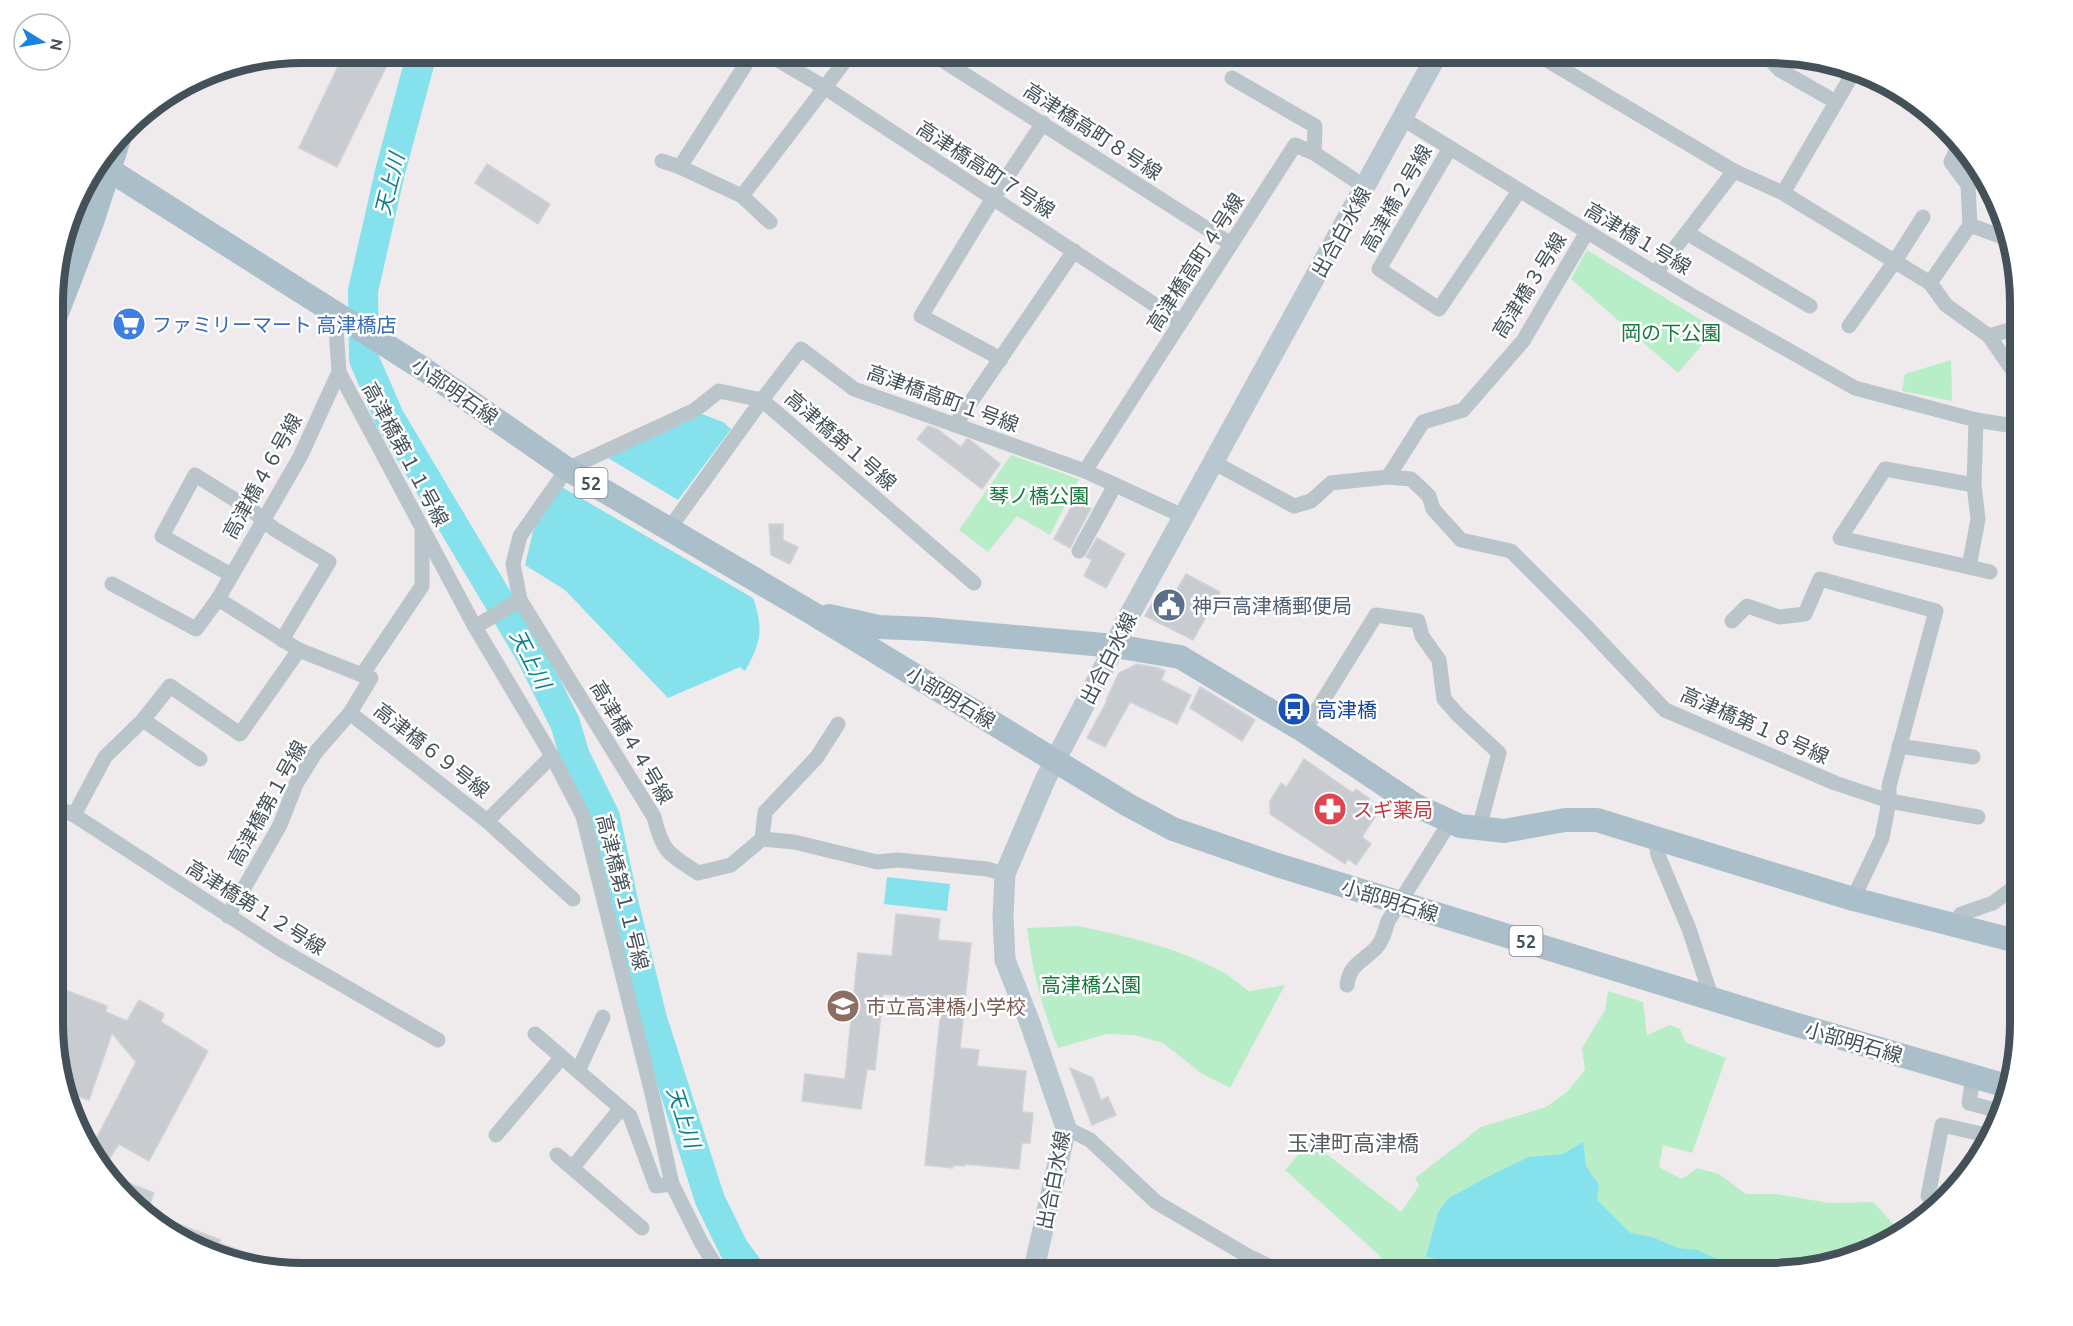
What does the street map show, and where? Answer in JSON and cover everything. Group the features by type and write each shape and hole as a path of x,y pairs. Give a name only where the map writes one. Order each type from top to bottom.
{"main road":[{"name":"小部明石線","path":"105,168 378,339 567,469 812,613 1128,805 1173,829 1274,864 1400,903 2002,1085"},
{"path":"63,296 92,222 103,169"},
{"name":"小部明石線","path":"812,613 879,627 927,628 1115,646 1180,657 1304,730 1415,805 1460,826 1504,831 1565,820 1597,820 1655,836 1852,899 2010,940"}],"street":[{"path":"680,167 746,63"},
{"name":"高津橋高町７号線","path":"784,63 1181,322"},
{"path":"742,196 843,63"},
{"name":"高津橋高町８号線","path":"949,63 1231,244"},
{"name":"出合白水線","path":"1035,1263 1066,1128 1030,1023 1005,960 1003,916 1005,874 1045,780 1125,623 1431,63"},
{"path":"1553,63 1734,171 1783,194 1930,283 1946,304 1989,336 2010,366"},
{"path":"1774,63 1780,70 1836,102"},
{"path":"1783,194 1851,77"},
{"path":"1232,78 1315,126 1314,153 1365,187"},
{"name":"高津橋１号線","path":"1402,119 1655,274 1855,388 1976,420 2010,427"},
{"path":"1001,358 921,316 993,198 1043,123"},
{"name":"高津橋高町４号線","path":"1085,471 1295,145 1314,153"},
{"name":"高津橋２号線","path":"1450,148 1378,269 1439,309 1519,191"},
{"path":"1930,283 1970,225 1968,185 1951,162 1956,152"},
{"path":"662,161 742,196 770,222"},
{"path":"1655,274 1734,171"},
{"path":"1849,326 1923,217"},
{"path":"1970,225 2000,235"},
{"name":"高津橋３号線","path":"1388,477 1423,422 1463,410 1523,341 1587,232"},
{"path":"1687,233 1810,306"},
{"path":"956,425 1074,251"},
{"name":"高津橋第１１号線","path":"334,313 339,372 475,627 552,756 583,816 672,1184 714,1263"},
{"path":"1989,336 2010,330"},
{"name":"高津橋高町１号線","path":"669,529 801,350 854,389 1085,471 1185,517"},
{"name":"高津橋４６号線","path":"112,584 196,629 218,599 300,457 339,372"},
{"name":"高津橋第１号線","path":"567,469 695,410 719,391 762,400 974,583"},
{"path":"1969,567 1978,519 1974,485 1976,420"},
{"name":"高津橋第１８号線","path":"1213,462 1294,506 1311,501 1331,483 1388,477 1411,479 1429,496 1433,509 1461,540 1511,551 1665,710 1834,783 1889,801 1978,817"},
{"name":"高津橋４４号線","path":"567,469 520,536 513,564 520,600 654,817 661,842 672,856 698,873 731,865 762,839"},
{"path":"1974,485 1885,469 1840,538 1990,572"},
{"path":"231,575 162,536 195,475 329,562 282,640"},
{"path":"1079,551 1114,485"},
{"name":"高津橋第１号線","path":"228,916 280,825 296,784 316,752 350,713 371,678 362,675 422,586 422,529"},
{"path":"1732,621 1747,606 1779,617 1805,614 1820,579 1936,611 1889,786 1889,801 1882,838 1852,899"},
{"path":"218,599 299,650 362,675"},
{"path":"475,627 520,600"},
{"path":"1304,730 1376,615 1418,621 1422,636 1439,660 1444,699 1499,753 1479,828"},
{"path":"74,815 105,757 143,720 170,686 240,735 299,650"},
{"name":"高津橋６９号線","path":"350,713 487,821 573,899"},
{"path":"143,720 200,759"},
{"path":"838,724 817,757 765,812 762,839 794,842 877,862 898,860 987,869 1005,874"},
{"path":"1899,746 1973,758"},
{"path":"487,821 552,756"},
{"name":"高津橋第１２号線","path":"63,810 74,815 290,954 438,1040"},
{"path":"1347,985 1349,972 1377,946 1383,937 1388,921 1450,822"},
{"path":"1655,836 1658,855 1689,929 1712,999"},
{"path":"1956,926 1960,914 1993,903 2010,890"},
{"path":"578,1071 603,1017"},
{"path":"536,1034 630,1116 656,1186 672,1184"},
{"path":"496,1135 562,1057"},
{"path":"1973,1077 1969,1103 1994,1110"},
{"path":"573,1167 621,1108"},
{"path":"1935,1197 1928,1196 1942,1125 1982,1134"},
{"path":"1066,1128 1090,1140 1156,1202 1262,1263"},
{"path":"557,1155 642,1228"}],"green space":[{"name":"岡の下公園","path":"1587,250 1716,329 1678,373 1571,279"},
{"path":"1951,360 1952,401 1902,391 1905,374"},
{"name":"琴ノ橋公園","path":"1011,455 1079,479 1050,535 1017,516 988,552 959,530"},
{"name":"高津橋公園","path":"1078,926 1132,938 1185,955 1223,972 1249,991 1285,985 1230,1088 1201,1073 1163,1043 1134,1035 1107,1034 1058,1048 1038,989 1027,928"},
{"path":"1608,991 1643,1002 1647,1035 1670,1025 1680,1029 1685,1042 1726,1058 1692,1153 1663,1145 1659,1167 1682,1179 1697,1168 1719,1174 1746,1194 1776,1194 1829,1203 1873,1202 1896,1227 1862,1245 1832,1255 1801,1261 1770,1263 1378,1263 1381,1257 1285,1170 1310,1141 1401,1212 1419,1186 1415,1178 1481,1127 1546,1107 1567,1092 1585,1070 1582,1048 1605,1010"}],"water":[{"path":"702,414 723,422 731,429 678,500 608,458"},
{"path":"560,486 753,598 760,627 755,652 745,671 740,667 668,698 565,590 525,565 533,531"},
{"path":"887,877 950,884 947,911 884,904"},
{"path":"1583,1142 1586,1166 1599,1185 1597,1200 1630,1233 1652,1237 1678,1248 1697,1250 1726,1263 1461,1263 1426,1257 1438,1212 1449,1198 1529,1157 1563,1154"}],"building":[{"path":"340,63 388,63 337,167 299,148"},
{"path":"487,164 550,204 538,224 475,183"},
{"path":"928,426 937,429 961,447 967,439 970,440 1000,464 982,489 917,439"},
{"path":"1075,500 1091,508 1070,548 1054,539"},
{"path":"769,524 783,524 783,540 798,547 790,564 771,555"},
{"path":"1097,538 1125,554 1106,588 1084,576 1092,560 1086,557"},
{"path":"1186,574 1220,592 1193,640 1145,616 1158,592 1171,600"},
{"path":"1137,664 1165,671 1161,680 1191,695 1177,724 1130,702 1105,747 1087,738 1119,673"},
{"path":"1200,687 1255,720 1242,741 1190,708"},
{"path":"1304,759 1353,793 1356,789 1370,799 1368,803 1379,811 1362,837 1371,844 1356,865 1348,859 1345,864 1270,814 1270,801 1281,783 1287,787"},
{"path":"896,914 940,919 938,940 971,943 960,1048 979,1050 977,1066 1026,1071 1022,1112 1033,1113 1030,1143 1022,1143 1019,1169 965,1164 965,1166 953,1165 953,1168 925,1165 942,1000 883,994 875,1070 867,1069 861,1109 802,1101 805,1074 845,1079 858,953 892,956"},
{"path":"63,989 107,1006 106,1012 127,1021 139,1000 164,1014 161,1022 208,1051 149,1161 119,1144 107,1162 95,1142 136,1062 112,1033 89,1100 77,1096 76,1099 65,1054"},
{"path":"1070,1068 1093,1078 1101,1100 1108,1097 1116,1115 1092,1125"},
{"path":"123,1181 154,1193 149,1206"},
{"path":"164,1218 221,1240 219,1243 266,1260 241,1255 211,1245"}],"waterway":[{"name":"天上川","path":"419,63 390,172 363,291 364,359 389,417 531,655 565,723 575,756 605,817 652,1019 710,1200 734,1249 744,1263"}],"place":[{"name":"ファミリーマート 高津橋店","path":"129,324"},
{"name":"神戸高津橋郵便局","path":"1169,605"},
{"name":"高津橋","path":"1294,709"},
{"name":"スギ薬局","path":"1330,809"},
{"name":"市立高津橋小学校","path":"843,1006"}],"district":[{"name":"玉津町高津橋","path":"1353,1142"}]}
